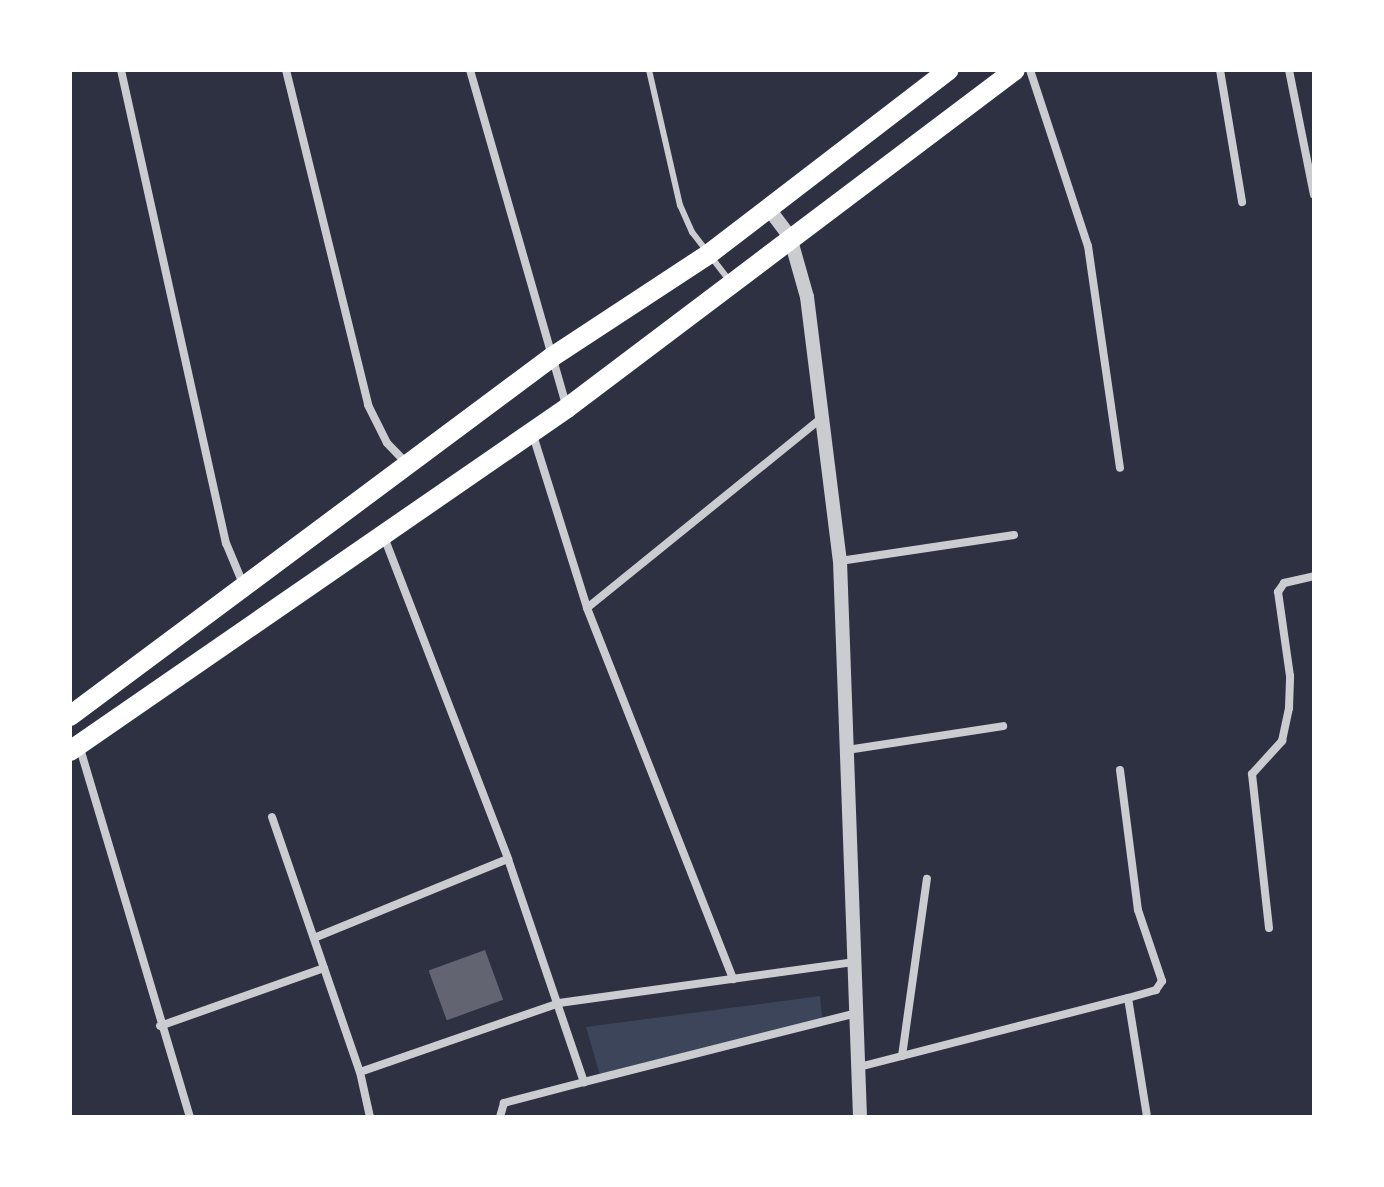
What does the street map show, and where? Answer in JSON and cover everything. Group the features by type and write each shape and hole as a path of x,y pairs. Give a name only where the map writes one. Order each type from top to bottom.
{"main road":[{"path":"70,716 552,357 709,254 949,70"},
{"path":"75,747 567,408 1015,70"}],"street":[{"path":"121,70 226,543 245,587"},
{"path":"286,70 368,405 387,443 409,466"},
{"path":"470,70 567,408"},
{"path":"1030,70 1088,246 1120,468"},
{"path":"1220,70 1242,202"},
{"path":"1289,70 1314,195"},
{"path":"769,209 790,237 807,297 825,415 840,561 860,1117"},
{"path":"587,608 825,415"},
{"path":"532,432 587,608 733,979"},
{"path":"382,533 508,859 584,1082"},
{"path":"840,561 1014,535"},
{"path":"1269,928 1252,774 1282,741 1289,708 1290,676 1278,592 1284,583 1314,576"},
{"path":"847,750 1003,726"},
{"path":"75,747 190,1117"},
{"path":"859,1067 1156,990 1162,981 1138,910 1120,770"},
{"path":"272,817 360,1072 370,1117"},
{"path":"314,938 508,859"},
{"path":"902,1056 927,879"},
{"path":"360,1072 559,1003 855,962"},
{"path":"160,1026 324,968"},
{"path":"1128,998 1147,1117"},
{"path":"500,1117 504,1103 857,1013"}],"lane":[{"path":"649,70 673,186 692,232 731,283"}],"shaded area":[{"path":"820,996 823,1026 601,1079 586,1027"}],"building":[{"path":"485,950 503,1000 447,1020 429,971"}]}
